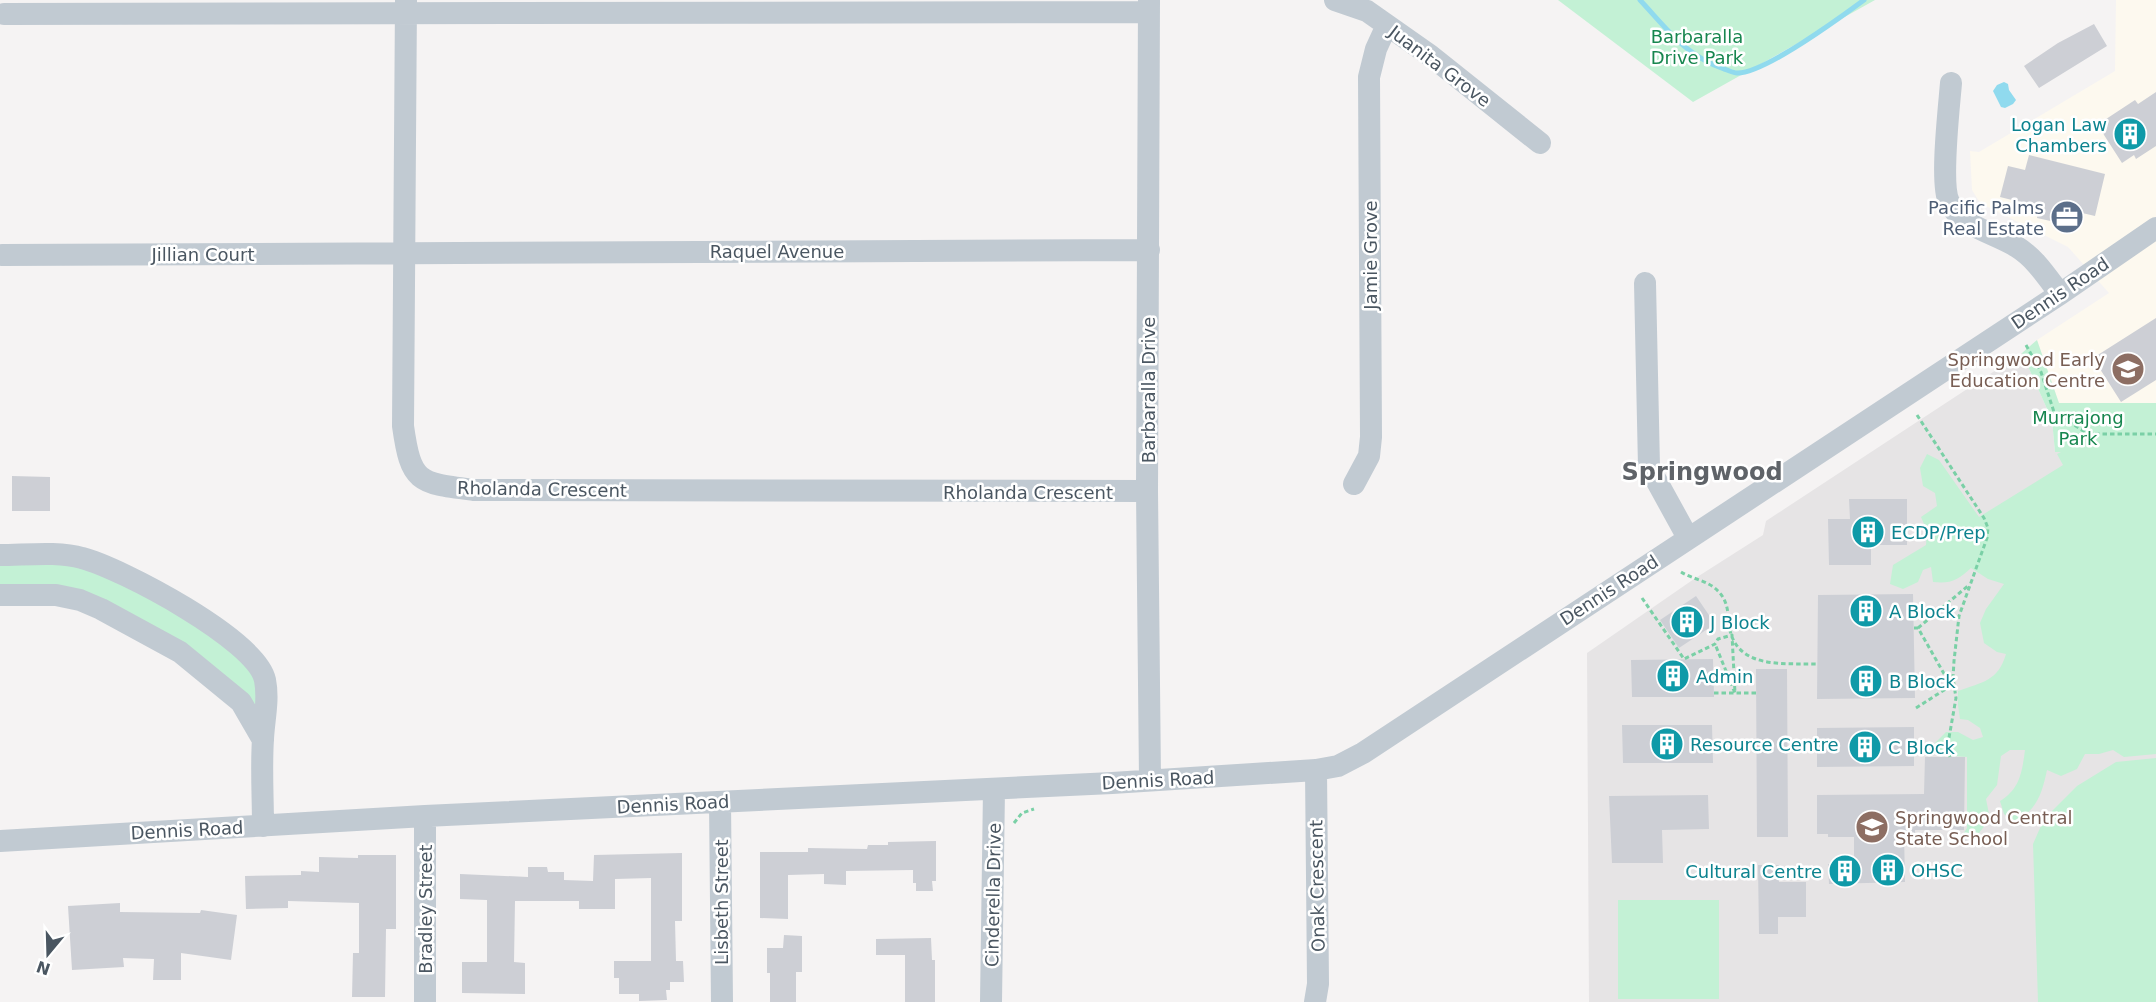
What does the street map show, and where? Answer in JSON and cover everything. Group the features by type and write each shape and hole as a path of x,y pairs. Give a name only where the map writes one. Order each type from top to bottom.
{"street":[{"name":"Juanita Grove","path":"1335,0 1367,11 1387,25 1431,56 1539,143"},
{"path":"4,14 406,7 1149,6"},
{"name":"Barbaralla Drive","path":"1149,6 1147,491 1150,780"},
{"name":"Rholanda Crescent","path":"406,7 403,426 407,457 416,475 440,486 486,490 1147,491"},
{"name":"Jamie Grove","path":"1354,484 1369,456 1371,437 1369,77 1376,49 1387,25"},
{"path":"1951,84 1945,183 1948,201 1960,218 2018,248 2037,264 2060,294"},
{"name":"Dennis Road","path":"0,841 425,816 994,789 1316,770 1338,766 1363,753 2060,294 2156,228"},
{"name":"Raquel Avenue","path":"405,252 1149,250"},
{"name":"Jillian Court","path":"2,255 405,252"},
{"path":"1645,283 1649,467 1688,538"},
{"path":"0,555 80,557 106,565 214,626 260,667 265,678 267,705 263,740 263,826"},
{"path":"0,595 56,596 80,600 180,652 240,702 263,740"},
{"name":"Onak Crescent","path":"1315,1002 1318,984 1316,770"},
{"name":"Cinderella Drive","path":"991,1002 994,789"},
{"name":"Lisbeth Street","path":"720,802 722,1002"},
{"name":"Bradley Street","path":"425,816 425,1002"}],"path":[{"path":"2026,345 2041,372 2054,412 2085,432 2156,434"},
{"path":"1917,415 1984,518 1988,528 1987,538 1959,616 1955,640 1953,678 1956,698 1947,749 1950,757"},
{"path":"1681,572 1713,586 1728,610 1732,635 1735,693"},
{"path":"1951,686 1916,628 1970,584"},
{"path":"1642,598 1684,659 1715,644 1718,639 1732,635"},
{"path":"1732,635 1743,650 1756,661 1817,664"},
{"path":"1715,644 1735,693"},
{"path":"1916,708 1955,683"},
{"path":"1714,693 1756,693"}],"shaded area":[{"path":"2116,0 2156,0 2156,403 2059,403 2037,340 2109,293 2068,247 1980,203 1972,190 1970,151 1979,152 2115,71"},
{"name":"Springwood Central State School","path":"2022,353 2052,420 2055,452 2156,451 2156,1002 1589,1002 1587,653 1694,579 1763,535 1766,521"}],"green space":[{"name":"Barbaralla Drive Park","path":"1558,0 1875,0 1693,102"},
{"name":"Murrajong Park","path":"2037,340 2059,403 2156,403 2156,754 2124,757 2113,750 2099,754 2085,754 2077,769 2061,776 2047,770 2040,794 2033,807 2013,821 2004,814 2000,801 2012,791 2019,779 2025,750 2010,750 2001,756 1997,785 1986,799 1990,819 1975,838 1962,836 1967,828 1967,757 1937,755 1933,745 1946,732 1958,732 1973,740 1983,737 1980,728 1968,720 1960,719 1958,691 1988,679 1999,670 2003,663 2006,654 1997,652 1984,643 1980,623 1986,609 2004,584 1988,579 1971,568 1954,580 1933,582 1931,567 1923,570 1918,582 1903,589 1890,584 1893,565 1926,545 1927,531 1921,517 1937,506 1935,493 1923,486 1920,468 1927,454 1939,460 1979,517 2063,465 2057,454 2061,452 2055,452 2052,420 2022,353"},
{"path":"60,562 104,573 205,629 251,668 258,682 256,705 93,598 0,589 0,563"},
{"path":"2156,758 2156,1002 2038,1002 2033,844 2044,819 2077,786 2116,762"},
{"path":"1618,900 1719,900 1719,999 1618,999"}],"water":[{"path":"2004,82 2008,84 2016,100 2005,108 2001,107 1993,91 1997,85"}],"building":[{"path":"2094,24 2107,46 2039,88 2024,66 2058,43"},
{"name":"Logan Law Chambers","path":"2156,92 2156,146 2136,159 2134,155 2122,163 2104,135 2100,123 2135,100 2138,104"},
{"path":"2029,155 2105,174 2095,216 2078,212 2073,231 2054,226 2055,222 2037,218 2038,213 2018,209 2020,202 2000,197 2008,166 2025,170"},
{"name":"Springwood Early Education Centre","path":"2156,318 2156,380 2121,402 2093,358"},
{"path":"12,476 50,477 50,511 12,511"},
{"name":"ECDP/Prep","path":"1849,499 1907,499 1907,545 1871,545 1871,565 1829,565 1828,519 1850,519"},
{"path":"1913,594 1915,698 1817,699 1818,595"},
{"name":"J Block","path":"1696,596 1715,624 1679,648 1660,620"},
{"name":"Admin","path":"1713,659 1714,697 1632,697 1631,660"},
{"path":"1756,669 1787,669 1788,837 1757,837"},
{"name":"Resource Centre","path":"1622,725 1712,725 1713,763 1623,763"},
{"name":"C Block","path":"1914,727 1914,766 1817,767 1817,728"},
{"path":"1925,757 1965,757 1964,830 1915,830 1915,833 1904,833 1905,882 1829,884 1828,864 1854,863 1854,837 1828,837 1828,834 1817,834 1817,795 1924,794"},
{"path":"1708,795 1709,829 1662,830 1663,863 1612,863 1609,796"},
{"path":"936,841 936,881 932,881 933,891 916,891 916,883 913,883 913,870 846,871 846,885 824,884 824,874 788,875 788,919 760,918 760,852 808,852 808,848 867,849 868,845 888,845 888,842"},
{"path":"682,853 682,921 675,921 676,961 683,961 684,982 670,982 670,990 666,990 667,1000 639,1001 639,994 619,994 619,978 614,978 614,961 651,961 651,878 615,879 615,909 579,909 579,901 515,901 514,962 525,963 525,994 462,993 462,962 487,962 487,900 460,899 460,874 528,877 528,867 547,867 548,872 564,872 564,880 593,881 594,855"},
{"path":"358,855 396,855 396,929 386,929 385,997 352,997 353,953 359,953 359,903 288,901 288,908 246,909 245,876 301,875 301,871 319,872 319,857 358,858"},
{"path":"1758,865 1779,865 1779,882 1806,882 1806,917 1778,917 1778,934 1759,934"},
{"path":"120,903 120,912 200,913 201,910 237,915 231,960 181,953 181,980 153,980 154,959 123,958 124,967 72,970 68,906"},
{"path":"784,935 802,936 802,972 796,972 796,1002 770,1002 767,948 783,948"},
{"path":"931,938 932,960 935,960 935,1002 905,1002 905,955 876,955 876,939"}],"waterway":[{"path":"1640,0 1678,40 1698,57 1737,73 1749,71 1783,55 1864,0"}],"place":[{"name":"Logan Law Chambers","path":"2130,134"},
{"name":"Pacific Palms Real Estate","path":"2067,217"},
{"name":"Springwood Early Education Centre","path":"2128,369"},
{"name":"ECDP/Prep","path":"1868,532"},
{"name":"A Block","path":"1866,611"},
{"name":"J Block","path":"1687,622"},
{"name":"Admin","path":"1673,676"},
{"name":"B Block","path":"1866,681"},
{"name":"Resource Centre","path":"1667,744"},
{"name":"C Block","path":"1865,747"},
{"name":"Springwood Central State School","path":"1872,827"},
{"name":"OHSC","path":"1888,870"},
{"name":"Cultural Centre","path":"1845,871"}],"district":[{"name":"Springwood","path":"1702,472"}]}
